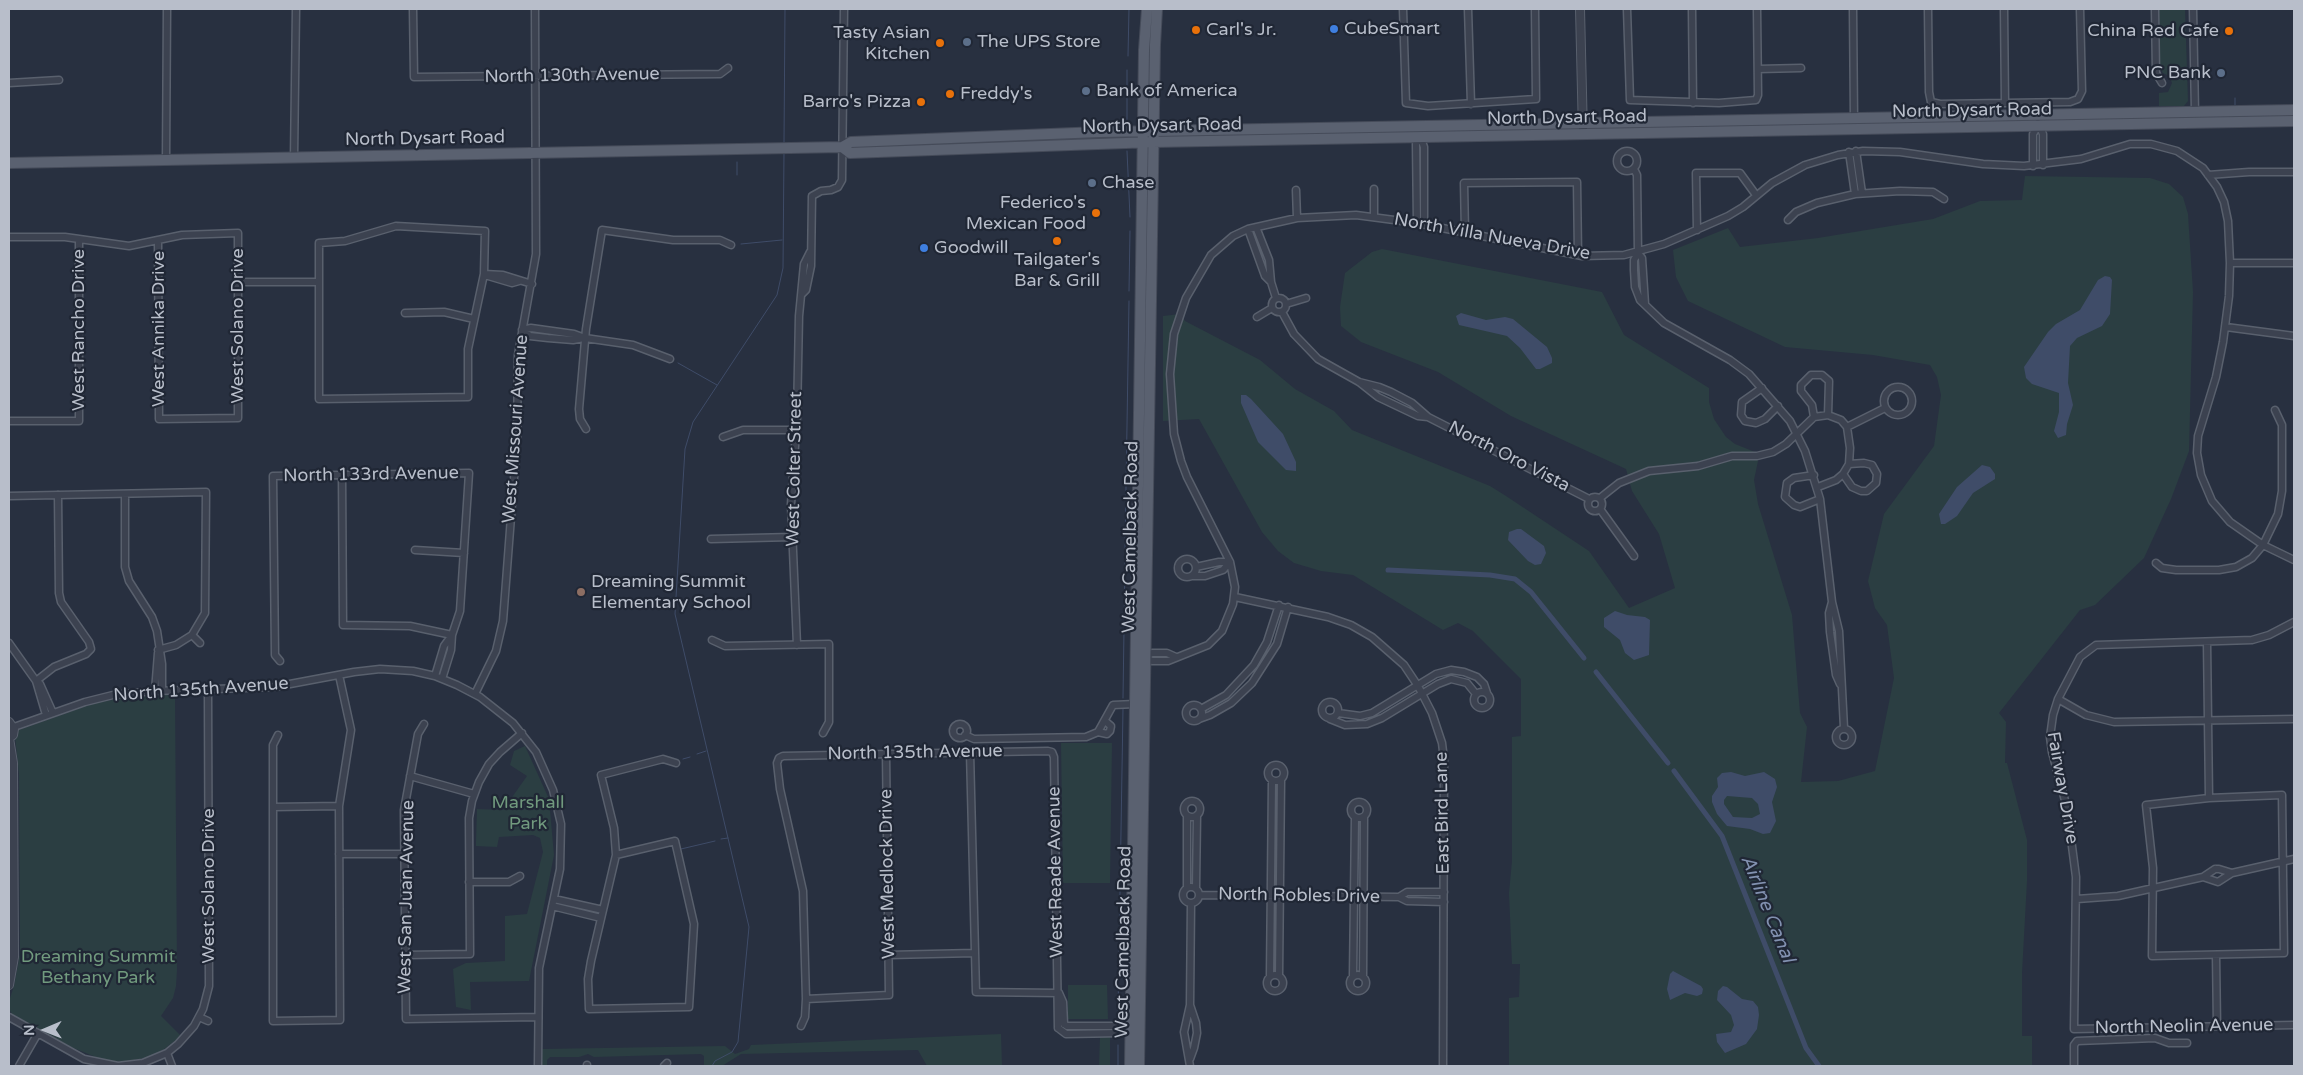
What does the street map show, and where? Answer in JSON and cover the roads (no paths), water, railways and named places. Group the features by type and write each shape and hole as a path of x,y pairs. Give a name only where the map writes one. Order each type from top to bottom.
{"main road":[{"name":"West Camelback Road","path":"1147,9 1149,131"},
{"name":"West Camelback Road","path":"1130,1066 1135,1030 1148,142 1157,9"},
{"name":"North Dysart Road","path":"842,147 850,153 1148,142 1420,137 1854,118 2294,110"},
{"path":"2195,112 2195,123"},
{"name":"North Dysart Road","path":"9,163 842,147 851,142 995,136 1420,126 1583,129 2038,126 2294,121"},
{"path":"995,136 995,147"},
{"name":"West Camelback Road","path":"1139,1066 1135,1030 1130,704 1140,657"}],"street":[{"path":"166,160 167,9"},
{"path":"294,158 296,9"},
{"name":"North 130th Avenue","path":"413,9 414,77 720,74 728,68"},
{"name":"West Missouri Avenue","path":"475,694 496,651 503,621 516,444 518,355 536,254 535,9"},
{"name":"West Colter Street","path":"797,645 791,504 796,430 799,316 804,264 810,252 812,196 820,191 838,187 842,180 844,9"},
{"path":"1403,9 1406,103 1428,106 1536,99 1535,9"},
{"path":"1468,9 1471,104"},
{"path":"1580,9 1583,129"},
{"path":"1627,9 1630,100 1693,103 1756,100 1758,69 1757,9"},
{"path":"1692,9 1693,103"},
{"path":"1853,9 1854,118"},
{"path":"1928,9 1931,102 1940,104 2070,102 2078,99 2082,91 2080,9"},
{"path":"2004,9 2005,102"},
{"path":"2155,9 2156,73 2162,83"},
{"path":"2193,9 2195,112"},
{"path":"1758,69 1801,68"},
{"path":"9,83 59,80"},
{"path":"2038,115 2038,126 2043,134 2043,165"},
{"path":"1420,126 1420,137 1416,144 1421,224"},
{"path":"2033,166 2033,134 2038,126"},
{"name":"North Villa Nueva Drive","path":"1140,657 1152,653 1160,653 1176,657 1199,650 1216,638 1227,622 1234,597 1234,578 1230,562 1186,477 1181,461 1174,434 1170,374 1174,334 1180,314 1195,280 1211,254 1233,236 1256,226 1297,218 1341,214 1374,216 1421,224 1578,255 1612,256 1638,253 1735,212 1772,183 1794,170 1826,158 1856,151 1886,150 1982,164 2033,166 2081,159 2130,144 2151,144 2177,151 2195,162 2208,175 2221,194 2226,210 2230,263 2226,327 2219,363 2199,430 2199,465 2206,489 2216,507 2230,522 2263,546 2294,560"},
{"path":"1856,151 1858,193"},
{"path":"1849,152 1858,193"},
{"path":"1634,168 1636,175 1638,253 1634,260 1635,287 1640,300 1664,323 1730,360 1749,374 1790,421 1814,475 1820,499 1832,602 1836,613 1841,644 1842,669 1840,684 1844,728"},
{"path":"2208,175 2249,172 2294,172"},
{"path":"1696,230 1696,173 1740,173 1756,195"},
{"path":"1465,232 1464,183 1577,182 1578,255"},
{"path":"1374,189 1374,216"},
{"path":"1296,190 1297,218"},
{"path":"1788,220 1796,212 1817,203 1858,193 1933,192 1944,199"},
{"path":"396,226 486,230 484,274 468,350 468,397 319,399 319,282 319,242 345,241 396,226"},
{"path":"1256,226 1268,260 1271,282 1276,298"},
{"path":"1248,229 1265,276 1271,282"},
{"path":"586,429 580,419 579,409 585,338 602,230 673,240 720,240 731,246"},
{"name":"West Solano Drive","path":"158,240 190,234 238,233 238,418"},
{"path":"9,237 65,237 129,246 158,240"},
{"name":"West Rancho Drive","path":"9,421 79,421 79,239"},
{"name":"West Annika Drive","path":"158,240 159,419 238,418"},
{"path":"2230,263 2294,262"},
{"path":"484,274 532,284"},
{"path":"238,282 319,282"},
{"path":"1276,298 1281,298 1286,304"},
{"path":"1272,308 1272,303 1276,298"},
{"path":"1272,308 1278,313 1282,312 1286,304 1306,298"},
{"path":"1257,317 1272,308"},
{"path":"405,313 444,312 474,319"},
{"name":"North Oro Vista","path":"1282,312 1294,334 1318,359 1359,382 1378,397 1418,416 1428,417 1589,499"},
{"path":"2226,327 2294,336"},
{"path":"522,330 531,328 556,331 585,338 633,345 670,359"},
{"path":"522,330 530,336 573,340 585,338"},
{"path":"556,331 556,339"},
{"path":"1814,417 1812,405 1801,391 1801,385 1811,375 1822,374 1829,381 1828,415"},
{"path":"1900,387 1911,395 1912,405 1902,415 1892,415 1885,408 1884,399 1891,388 1900,387"},
{"path":"1762,388 1742,402 1741,415 1745,421 1756,423 1765,419 1778,406"},
{"path":"1847,427 1885,408"},
{"path":"2156,564 2162,568 2176,570 2219,570 2236,567 2252,558 2263,546 2278,514 2282,491 2282,426 2275,410"},
{"path":"1600,498 1619,483 1643,472 1704,465 1732,456 1768,454 1786,444 1814,417 1834,416 1847,427 1849,464 1843,474 1836,480 1818,487"},
{"path":"723,437 743,430 796,430"},
{"path":"1843,474 1852,487 1862,491 1867,491 1876,483 1877,474 1872,465 1864,463 1849,464"},
{"path":"342,474 343,625 410,626 452,635"},
{"name":"North 133rd Avenue","path":"280,661 275,655 274,476 469,474 464,553"},
{"path":"1814,475 1794,478 1787,484 1785,497 1794,506 1800,507 1820,499"},
{"path":"9,496 206,492 206,606 202,621 192,635 176,645 158,650"},
{"path":"125,494 125,568 129,581 157,631 158,691"},
{"path":"36,681 54,667 86,654 91,649 89,642 61,602 59,592 58,495"},
{"path":"1600,498 1594,496 1589,499 1588,504 1589,508 1593,511 1600,509"},
{"path":"1600,498 1602,502 1600,509"},
{"path":"1600,509 1634,556"},
{"path":"711,539 792,537"},
{"path":"415,550 464,553 460,611 452,635 450,656 442,679"},
{"path":"1192,576 1196,567 1194,562 1188,559 1182,560 1178,565 1178,570 1181,576 1187,578 1205,576 1223,570 1230,562"},
{"path":"1196,567 1219,562 1230,562"},
{"name":"East Bird Lane","path":"1234,597 1340,621 1372,637 1404,665 1422,693 1439,732 1444,760 1442,1066"},
{"path":"1832,602 1829,613 1831,645 1836,675 1840,684"},
{"path":"1201,709 1217,701 1238,684 1254,665 1265,646 1279,606"},
{"path":"1201,709 1194,705 1189,706 1186,710 1186,716 1194,722 1220,710 1244,691 1262,670 1274,650 1288,608"},
{"name":"Fairway Drive","path":"2074,1028 2077,899 2074,857 2066,808 2051,744 2051,723 2058,700 2080,657 2096,645 2252,640 2269,635 2294,622"},
{"path":"192,635 200,643"},
{"path":"435,676 444,646 452,635"},
{"path":"712,640 725,646 830,644 830,722 823,733"},
{"path":"2207,642 2209,798"},
{"path":"9,644 36,681 50,714"},
{"path":"1831,645 1841,644"},
{"path":"1265,646 1274,650"},
{"path":"442,654 450,656"},
{"name":"North 135th Avenue","path":"11,724 113,695 158,691 274,687 339,675 386,669 413,671 435,676 475,694 496,708 522,733"},
{"path":"1330,719 1338,713 1356,716 1372,713 1442,672 1462,672 1477,678 1484,684 1490,701 1484,708 1478,707 1474,702 1476,694 1471,685 1461,680 1444,681 1375,722 1357,726 1344,725 1330,719 1323,715 1321,710 1324,704 1329,702 1334,703 1338,707 1338,713"},
{"path":"1461,680 1462,672"},
{"path":"278,735 273,745 274,1021 340,1020 339,806 351,730 339,675"},
{"path":"1238,684 1244,691"},
{"name":"West Solano Drive","path":"9,1017 84,1058 111,1066 126,1066 143,1063 166,1053 184,1038 199,1017 209,986 208,690"},
{"path":"1476,694 1483,691 1487,693"},
{"path":"2058,700 2086,715 2107,721 2294,719"},
{"path":"966,735 974,739 1093,736 1098,732 1110,708 1118,703 1130,704"},
{"path":"1382,707 1387,715"},
{"path":"1199,719 1201,709"},
{"path":"1356,716 1357,726"},
{"path":"9,985 14,957 12,755 9,738 13,735 11,724"},
{"name":"West San Juan Avenue","path":"424,724 418,734 404,810 406,1019 538,1017"},
{"path":"405,955 470,954 470,818 474,794 490,764 522,733 541,760 558,805 562,852 539,968 538,1066"},
{"path":"970,752 976,992 1059,993"},
{"name":"North 135th Avenue","path":"806,999 803,891 780,789 778,758 783,756 1052,752"},
{"name":"West Reade Avenue","path":"1052,752 1054,757 1061,1026 1066,1034 1120,1033 1135,1030"},
{"name":"West Medlock Drive","path":"806,999 889,995 886,754"},
{"path":"616,855 675,841 694,924 689,1007 589,1009 588,979 616,855 614,828 601,775 663,759 676,763"},
{"path":"1281,766 1284,776 1281,780 1279,976 1282,979 1283,986 1279,991 1274,992 1266,986 1267,979 1270,976 1271,940 1272,781 1268,777 1268,771 1271,767 1281,766"},
{"path":"410,776 474,794"},
{"path":"1272,781 1281,780"},
{"path":"2282,795 2284,953 2152,956 2152,849 2146,805 2209,798 2282,795"},
{"path":"1192,800 1200,806 1197,815 1196,888 1200,895 1196,902 1191,903 1186,902 1183,896 1187,887 1188,816 1184,812 1184,807 1192,800"},
{"path":"1359,801 1367,807 1364,817 1363,977 1367,984 1360,992 1354,991 1350,986 1350,981 1354,976 1355,817 1351,808 1354,803 1359,801"},
{"path":"273,807 339,806"},
{"path":"1272,814 1281,813"},
{"path":"1188,816 1197,815"},
{"path":"1355,817 1364,817"},
{"path":"1271,852 1280,851"},
{"path":"1355,851 1364,851"},
{"path":"1187,852 1197,852"},
{"path":"340,854 405,854"},
{"path":"2203,877 2218,882 2232,873 2294,859"},
{"path":"2077,899 2118,896 2203,877 2217,869 2232,873"},
{"path":"469,882 509,882 520,876"},
{"path":"1187,887 1196,888"},
{"name":"North Robles Drive","path":"1399,897 1407,892 1444,892"},
{"name":"North Robles Drive","path":"1200,895 1399,897 1407,901 1444,902"},
{"path":"554,899 603,910"},
{"path":"1190,1066 1184,1032 1190,1006 1191,903"},
{"path":"578,912 580,905"},
{"path":"552,906 601,918"},
{"path":"1271,940 1279,940"},
{"path":"1354,940 1363,940"},
{"path":"889,955 974,953"},
{"path":"2216,955 2217,1026"},
{"path":"1270,976 1279,976"},
{"path":"1354,976 1363,977"},
{"path":"801,1026 805,1017 806,999"},
{"path":"1190,1006 1196,1023 1197,1033 1190,1059"},
{"path":"199,1017 208,1021"},
{"name":"North Neolin Avenue","path":"2074,1028 2294,1025"},
{"path":"19,1066 38,1033"},
{"path":"2074,1066 2074,1045 2077,1041 2155,1038 2169,1043 2187,1043"},
{"path":"166,1053 172,1066"}],"water":[{"path":"2105,276 2110,277 2112,280 2110,314 2102,326 2077,338 2070,346 2068,383 2073,405 2067,424 2066,435 2058,438 2054,431 2059,412 2059,393 2032,384 2026,378 2024,367 2048,332 2056,324 2080,310 2098,280"},
{"path":"1461,313 1486,320 1505,317 1513,319 1547,347 1552,363 1536,369 1520,348 1507,336 1459,325 1456,316"},
{"path":"1241,395 1246,395 1251,399 1283,434 1296,462 1296,471 1286,470 1258,442 1241,403"},
{"path":"1982,465 1990,467 1995,474 1995,479 1973,493 1957,516 1945,524 1941,524 1939,514 1957,487"},
{"path":"1521,529 1544,546 1546,553 1541,564 1535,565 1528,561 1508,540 1509,532"},
{"path":"1615,611 1627,615 1645,617 1650,620 1649,655 1634,660 1625,653 1620,640 1604,627 1604,618"},
{"path":"1731,772 1745,776 1764,772 1775,779 1777,787 1772,802 1776,821 1770,833 1763,834 1750,829 1727,826 1717,814 1712,802 1712,796 1718,787 1717,778 1722,773","holes":["1727,796 1752,798 1758,804 1760,814 1752,818 1733,817 1724,804"]},
{"path":"1673,971 1701,986 1703,989 1702,994 1697,996 1685,993 1670,1000 1667,989 1670,974"},
{"path":"1723,986 1742,999 1753,1001 1758,1007 1759,1015 1757,1029 1746,1044 1725,1053 1717,1042 1716,1034 1731,1032 1734,1025 1731,1015 1717,1000 1718,991"}],"waterway":[{"path":"784,143 785,9"},
{"path":"1128,56 1129,9"},
{"path":"1127,70 1127,123"},
{"path":"2235,98 2235,105"},
{"path":"1127,151 1130,217"},
{"path":"712,1066 715,1061 732,1052 738,1042 749,927 675,614 685,449 693,422 777,295 783,268 784,152"},
{"path":"737,162 737,175"},
{"path":"1129,291 1130,231"},
{"path":"741,244 782,240"},
{"path":"1125,550 1129,301"},
{"path":"678,363 717,385"},
{"path":"1123,698 1125,562"},
{"name":"Airline Canal","path":"1388,570 1490,575 1515,579 1531,592 1584,658"},
{"name":"Airline Canal","path":"1596,672 1668,763"},
{"path":"1118,1015 1123,709"},
{"path":"697,754 706,751"},
{"path":"683,759 690,757"},
{"name":"Airline Canal","path":"1674,771 1722,836 1806,1048 1819,1066"},
{"path":"721,839 728,838"},
{"path":"681,849 715,841"},
{"path":"1118,1045 1118,1066"}],"place":[{"name":"CubeSmart","path":"1334,29"},
{"name":"Carl's Jr.","path":"1196,30"},
{"name":"China Red Cafe","path":"2229,31"},
{"name":"The UPS Store","path":"967,42"},
{"name":"Tasty Asian Kitchen","path":"940,43"},
{"name":"PNC Bank","path":"2221,73"},
{"name":"Bank of America","path":"1086,91"},
{"name":"Freddy's","path":"950,94"},
{"name":"Barro's Pizza","path":"921,102"},
{"name":"Chase","path":"1092,183"},
{"name":"Federico's Mexican Food","path":"1096,213"},
{"name":"Tailgater's Bar & Grill","path":"1057,241"},
{"name":"Goodwill","path":"924,248"},
{"name":"Dreaming Summit Elementary School","path":"581,592"}],"park label":[{"name":"Marshall Park","path":"528,813"},
{"name":"Dreaming Summit Bethany Park","path":"98,968"}]}
